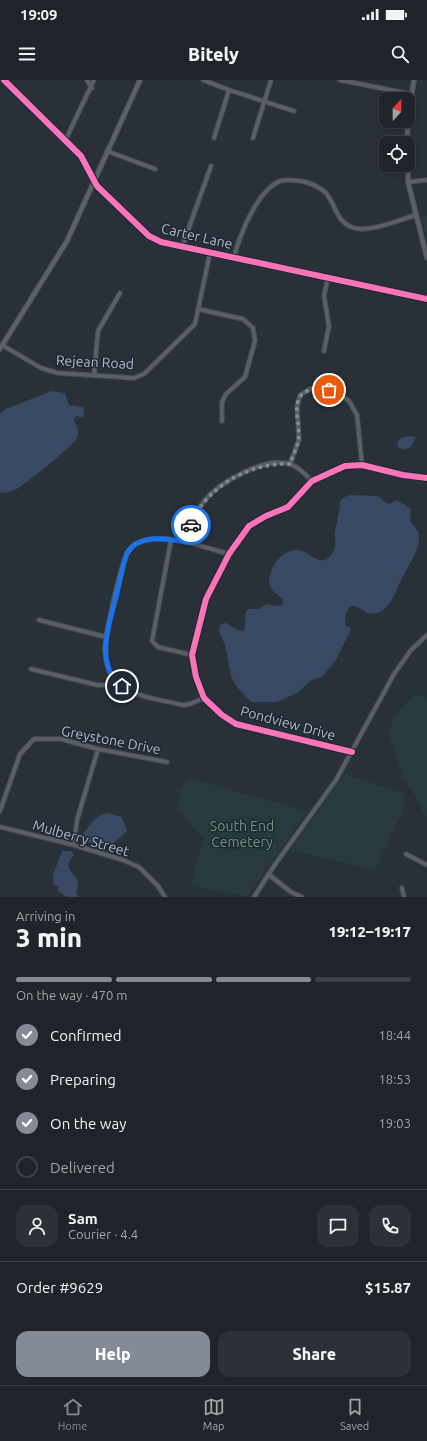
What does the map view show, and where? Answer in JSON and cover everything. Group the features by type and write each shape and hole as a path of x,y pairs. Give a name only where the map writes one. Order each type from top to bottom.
{"main road":[{"path":"1,347 67,241 140,80"},
{"path":"411,92 414,80"},
{"path":"408,172 408,182 427,258"}],"street":[{"name":"Carter Lane","path":"4,80 86,162 93,181 97,186 149,236 161,242 182,247 427,299"},
{"path":"87,80 92,88"},
{"path":"65,141 92,88 94,80"},
{"path":"203,80 294,111"},
{"path":"253,138 272,80"},
{"path":"340,80 401,92"},
{"path":"214,138 229,90"},
{"path":"107,151 155,169"},
{"path":"182,247 211,166"},
{"path":"234,257 239,237 257,204 266,192 278,182 297,180 315,185 326,194 338,217 351,227 364,229 416,216"},
{"path":"408,182 427,180"},
{"name":"Rejean Road","path":"1,347 41,368 58,373 134,378 144,374 195,324 210,252"},
{"path":"324,350 329,326 324,296 328,277"},
{"path":"94,375 98,331 120,293"},
{"path":"198,309 243,319 253,328 255,341 245,377 226,394 222,402 222,421"},
{"path":"290,464 299,440 296,406 300,395 310,389 321,388 337,393 350,400 357,415 362,465"},
{"path":"186,542 196,514 214,491 229,480 273,464 290,464 304,472 312,481"},
{"name":"Pondview Drive","path":"352,752 236,724 204,698 196,677 192,655 206,599 229,554 249,526 266,516 288,507 312,481 345,466 362,465 403,475 427,478"},
{"path":"204,698 198,702 183,705 139,694 114,680 108,668 105,652 106,637 125,560 131,547 141,541 158,539 186,542 229,554"},
{"path":"171,540 152,641 158,647 192,655"},
{"path":"39,620 106,637"},
{"path":"254,897 268,874 336,780 394,674 411,650 425,640 427,635"},
{"path":"32,669 97,685 106,685 114,680"},
{"name":"Greystone Drive","path":"0,811 20,754 34,740 61,739 98,749 167,762"},
{"path":"74,845 78,820 98,749"},
{"name":"Mulberry Street","path":"0,827 107,854 139,867 158,886 165,897"},
{"path":"406,854 427,865"},
{"path":"268,874 291,892 302,897"},
{"path":"402,888 404,897"}],"green space":[{"path":"420,215 427,216 427,240"},
{"path":"414,694 427,697 427,816 422,812 421,806 403,777 390,740 390,729 394,716"},
{"path":"345,774 404,793 404,809 375,870 289,850"},
{"name":"South End Cemetery","path":"189,778 307,811 247,897 190,886 203,839 177,808 181,788"}],"water":[{"path":"52,391 65,393 69,405 84,407 83,418 76,416 74,420 78,433 77,438 58,457 20,487 6,493 0,493 0,414 6,409"},
{"path":"409,436 416,437 411,447 403,450 398,447 397,444 400,438"},
{"path":"351,495 376,496 380,497 384,502 389,504 397,500 411,509 410,521 419,534 419,541 414,557 387,607 373,614 365,612 355,606 349,607 345,617 346,625 351,629 336,660 322,677 312,680 297,693 277,702 251,702 236,686 231,676 225,645 219,631 220,625 226,623 243,631 245,626 245,614 248,609 259,609 267,604 276,606 283,605 282,598 273,591 269,583 272,571 278,559 295,550 305,552 314,558 321,560 328,558 332,554 335,546 335,533 340,501 344,497"},
{"path":"107,813 122,817 127,831 114,843 104,846 96,845 81,838 95,819"},
{"path":"62,851 71,851 74,855 69,866 70,870 78,881 76,893 79,897 67,897 57,891 59,887 53,884 53,875"}],"cycle path":[{"path":"4,80 81,156 97,186 149,236 161,242 427,299"},
{"path":"352,752 236,724 222,715 204,698 196,677 192,655 206,599 229,554 249,526 266,516 288,507 312,481 345,466 362,465 403,475 427,478"}],"way so far":[{"path":"191,525 204,501 214,491 229,480 273,464 290,464 299,440 296,406 300,395 310,389 321,388 329,390"}],"route":[{"path":"122,686 114,680 108,668 105,652 106,637 127,553 131,547 141,541 158,539 186,542 191,525"}]}
